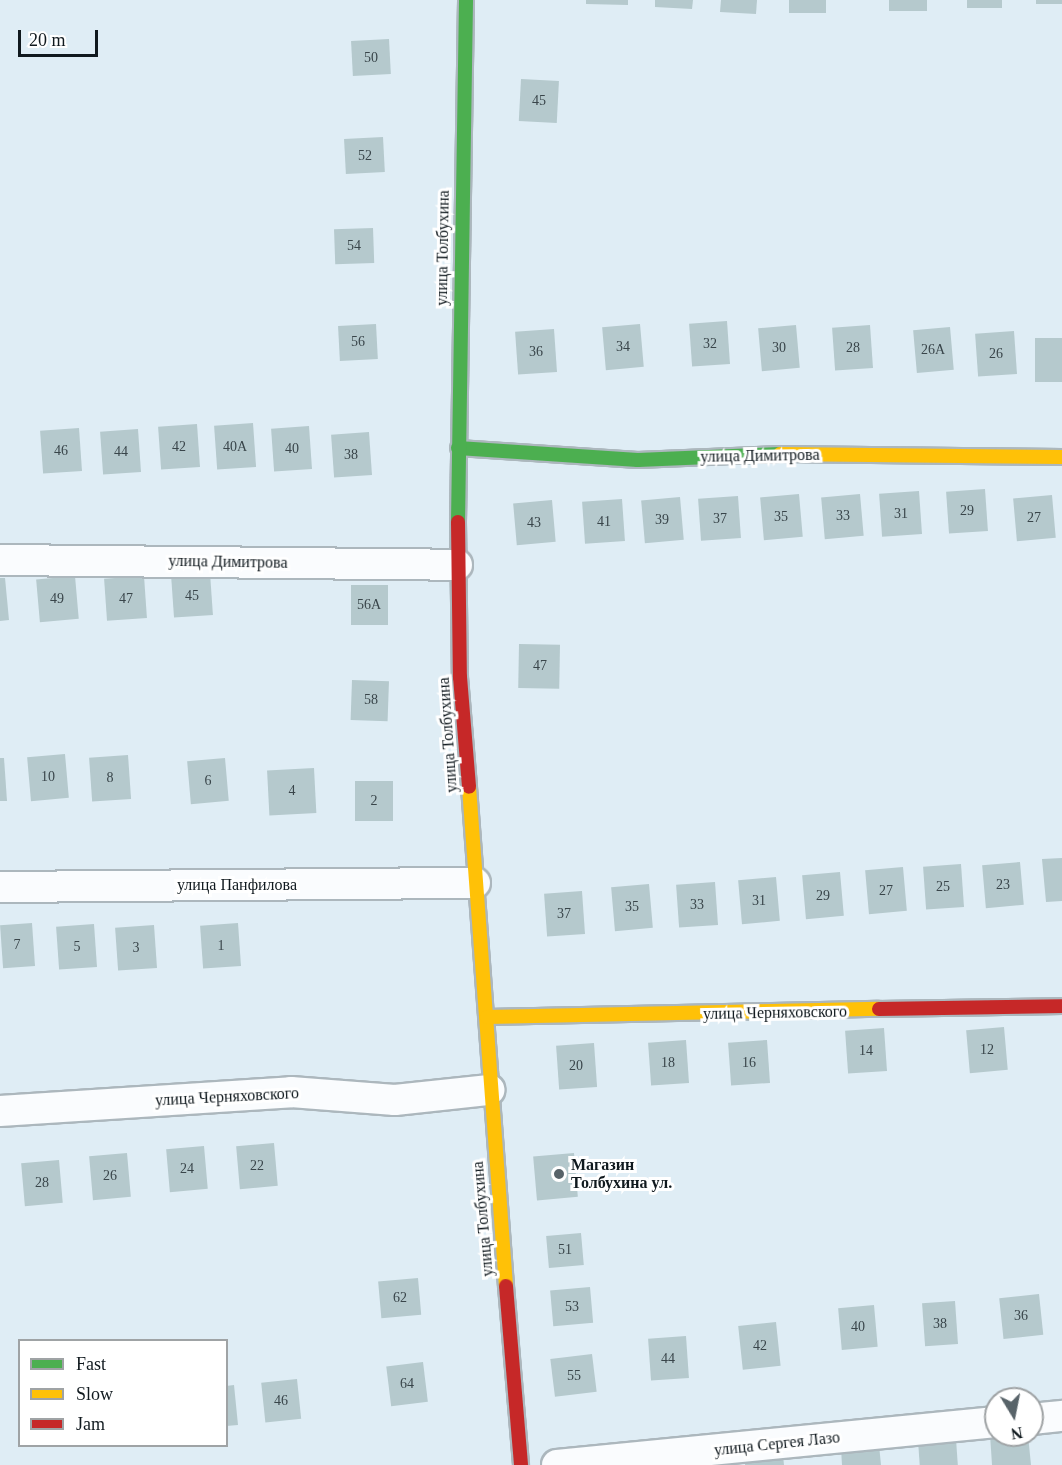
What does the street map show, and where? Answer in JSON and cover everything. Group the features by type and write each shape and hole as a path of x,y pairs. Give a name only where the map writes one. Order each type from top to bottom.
{"street":[{"name":"улица Толбухина","path":"466,0 456,565 475,883 487,1017 489,1090 521,1465"},
{"name":"улица Димитрова","path":"458,448 638,460 737,454 1062,457"},
{"name":"улица Димитрова","path":"0,560 456,565"},
{"name":"улица Панфилова","path":"0,887 475,883"},
{"name":"улица Черняховского","path":"487,1017 1062,1006"},
{"name":"улица Черняховского","path":"0,1111 291,1092 395,1100 489,1090"},
{"path":"1044,1418 1062,1416"},
{"name":"улица Сергея Лазо","path":"557,1465 984,1423"}],"building":[{"path":"586,0 628,0 628,5 586,4"},
{"path":"655,0 693,0 692,9 655,7"},
{"path":"721,0 757,0 756,14 720,12"},
{"path":"789,0 826,0 826,13 789,13"},
{"path":"889,0 927,0 927,11 889,11"},
{"path":"967,0 1002,0 1002,8 967,8"},
{"path":"1036,0 1062,0 1062,4 1036,4"},
{"path":"389,39 391,74 353,76 351,41"},
{"path":"521,79 559,81 557,123 519,121"},
{"path":"383,137 385,172 346,174 344,139"},
{"path":"373,228 374,263 335,264 334,229"},
{"path":"727,321 730,364 692,367 689,324"},
{"path":"376,324 378,359 340,361 338,326"},
{"path":"640,324 644,367 606,370 602,327"},
{"path":"796,325 800,368 762,371 758,328"},
{"path":"870,325 873,368 835,371 832,328"},
{"path":"950,327 954,370 917,373 913,330"},
{"path":"554,329 557,372 518,375 515,332"},
{"path":"1014,331 1017,374 978,377 975,334"},
{"path":"1035,338 1062,338 1062,382 1035,382"},
{"path":"253,423 256,467 217,470 214,426"},
{"path":"197,424 200,467 161,470 158,427"},
{"path":"309,426 312,469 274,472 271,429"},
{"path":"79,428 82,471 43,474 40,431"},
{"path":"138,429 141,472 103,475 100,432"},
{"path":"369,432 372,475 334,478 331,435"},
{"path":"985,489 988,531 949,534 946,492"},
{"path":"919,491 922,534 882,537 879,494"},
{"path":"799,494 803,537 764,540 760,497"},
{"path":"860,494 864,536 825,539 821,497"},
{"path":"1052,495 1056,538 1017,541 1013,498"},
{"path":"738,496 741,538 701,541 698,499"},
{"path":"680,497 684,540 645,543 641,500"},
{"path":"622,499 625,541 585,544 582,502"},
{"path":"552,500 556,542 517,545 513,503"},
{"path":"210,573 213,615 174,618 171,576"},
{"path":"75,576 79,619 40,622 36,579"},
{"path":"144,576 147,618 107,621 104,579"},
{"path":"0,578 5,578 9,620 0,621"},
{"path":"351,585 388,585 388,625 351,625"},
{"path":"519,644 560,645 559,689 518,688"},
{"path":"352,680 389,681 388,721 351,720"},
{"path":"65,754 69,798 31,801 27,757"},
{"path":"128,755 131,799 92,802 89,758"},
{"path":"0,758 4,758 7,801 0,801"},
{"path":"225,758 229,801 191,804 187,761"},
{"path":"314,768 316,813 269,815 267,770"},
{"path":"355,781 393,781 393,821 355,821"},
{"path":"1062,858 1062,901 1046,902 1042,859"},
{"path":"1020,862 1024,905 986,908 982,865"},
{"path":"961,864 964,907 926,910 923,867"},
{"path":"903,867 907,911 869,914 865,870"},
{"path":"840,872 844,916 806,919 802,875"},
{"path":"776,877 780,921 742,924 738,880"},
{"path":"715,882 718,925 679,928 676,885"},
{"path":"649,884 653,928 615,931 611,887"},
{"path":"582,891 585,934 547,937 544,894"},
{"path":"32,923 35,966 3,968 0,925"},
{"path":"238,923 241,966 203,969 200,926"},
{"path":"94,924 97,967 59,970 56,927"},
{"path":"154,925 157,968 118,971 115,928"},
{"path":"1004,1027 1008,1070 970,1073 966,1030"},
{"path":"884,1028 887,1071 848,1074 845,1031"},
{"path":"686,1040 689,1083 651,1086 648,1043"},
{"path":"767,1040 770,1083 731,1086 728,1043"},
{"path":"594,1043 597,1087 559,1090 556,1046"},
{"path":"274,1143 278,1186 240,1189 236,1146"},
{"path":"204,1146 208,1189 170,1192 166,1149"},
{"path":"127,1153 131,1197 93,1200 89,1156"},
{"path":"574,1153 578,1197 537,1200 533,1157"},
{"path":"59,1160 63,1203 25,1206 21,1163"},
{"path":"581,1233 584,1265 549,1268 546,1236"},
{"path":"418,1278 421,1315 381,1318 378,1281"},
{"path":"590,1287 593,1323 553,1326 550,1290"},
{"path":"1039,1294 1043,1335 1004,1339 999,1298"},
{"path":"955,1301 958,1344 925,1346 922,1303"},
{"path":"874,1305 878,1347 842,1350 838,1308"},
{"path":"776,1322 781,1366 743,1370 738,1326"},
{"path":"686,1336 689,1378 651,1381 648,1339"},
{"path":"592,1354 597,1392 555,1397 550,1359"},
{"path":"423,1362 428,1402 391,1406 386,1367"},
{"path":"297,1379 301,1419 265,1423 261,1383"},
{"path":"234,1385 238,1425 228,1426 228,1386"},
{"path":"956,1439 958,1465 920,1465 918,1442"},
{"path":"879,1445 881,1465 842,1465 841,1448"},
{"path":"991,1447 1029,1447 1031,1465 992,1465"},
{"path":"783,1456 784,1465 745,1465 745,1459"}],"traffic: fast":[{"path":"458,522 466,0"},
{"path":"458,448 638,460 780,454"}],"traffic: slow":[{"path":"780,454 1062,457"},
{"path":"469,787 506,1286"},
{"path":"487,1017 879,1009"}],"traffic: jam":[{"path":"458,522 460,677 469,787"},
{"path":"879,1009 1062,1006"},
{"path":"506,1286 521,1465"}],"place":[{"name":"Магазин Толбухина ул.","path":"559,1174"}]}
